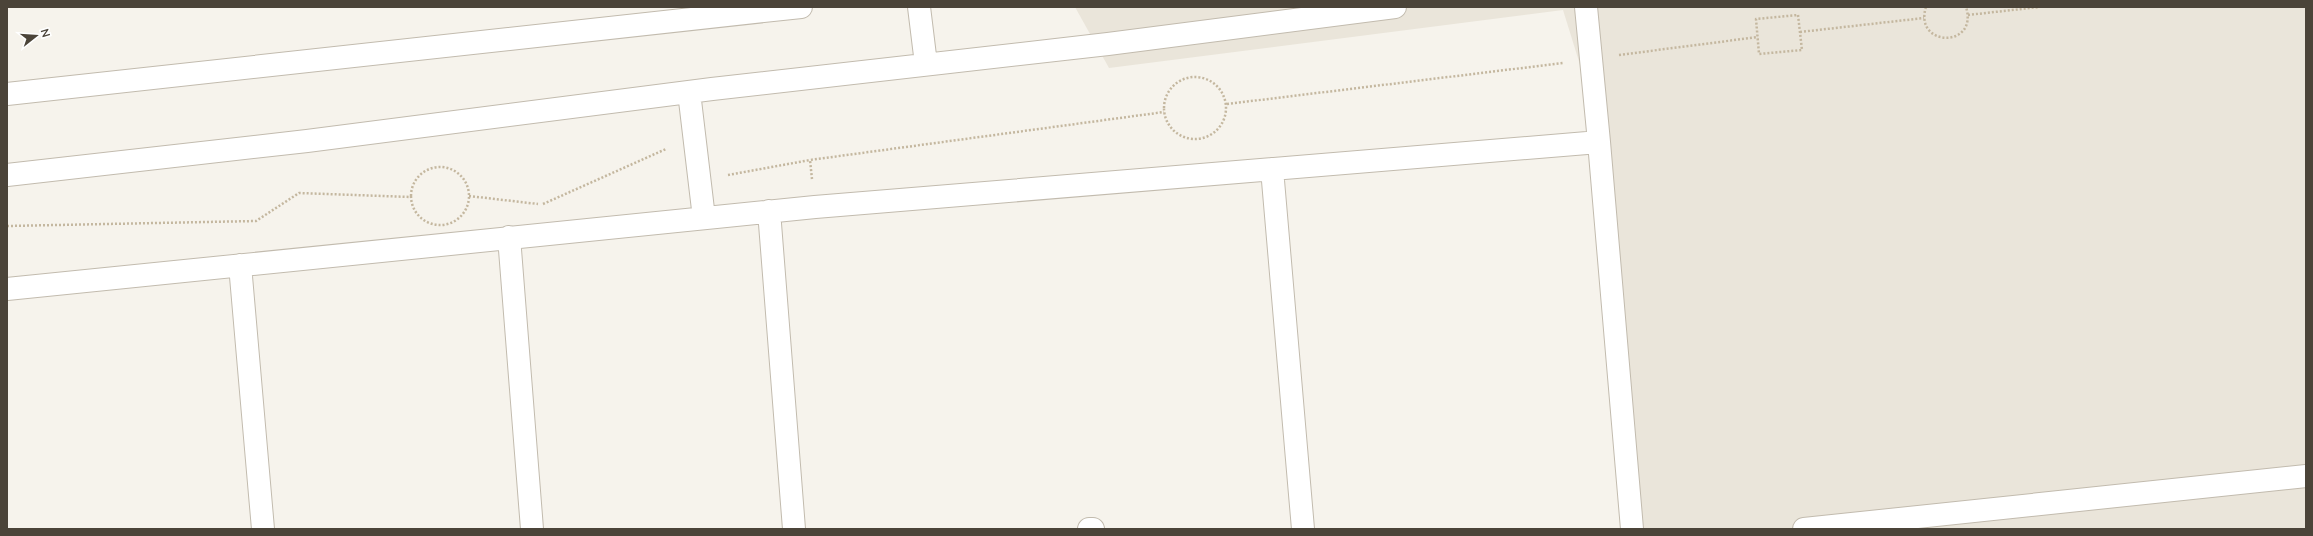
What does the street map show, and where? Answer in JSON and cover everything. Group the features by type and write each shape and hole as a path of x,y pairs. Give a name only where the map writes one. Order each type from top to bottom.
{"street":[{"path":"7,94 801,7"},
{"path":"919,7 926,64"},
{"path":"7,175 307,141 688,92 1395,7"},
{"path":"1586,7 1632,529"},
{"path":"688,92 704,218"},
{"path":"7,289 768,211 1599,142"},
{"path":"1272,169 1303,529"},
{"path":"768,211 794,529"},
{"path":"509,237 532,529"},
{"path":"240,264 263,529"},
{"path":"1804,529 2306,476"}],"path":[{"path":"1926,7 1924,18 1927,27 1934,35 1943,39 1952,38 1962,32 1967,24 1968,15 1966,7"},
{"path":"1968,15 2039,7"},
{"path":"1798,15 1800,32 1802,50 1759,54 1756,19 1798,15"},
{"path":"1800,32 1924,18"},
{"path":"1226,104 1758,37"},
{"path":"1191,77 1203,78 1214,83 1222,92 1226,104 1226,116 1220,127 1211,136 1199,139 1187,138 1176,133 1168,124 1164,112 1165,100 1170,89 1179,80 1191,77"},
{"path":"700,181 810,160 1164,112"},
{"path":"469,196 542,205 694,137"},
{"path":"810,160 815,207"},
{"path":"440,168 451,170 460,176 467,185 469,196 467,208 461,217 451,223 440,226 429,223 420,217 413,208 411,196 413,185 419,176 429,169 440,168"},
{"path":"7,226 256,220 299,193 411,196"}],"shaded area":[{"path":"1075,7 2306,7 2306,529 1621,529 1608,155 1563,10 1109,68"}]}
